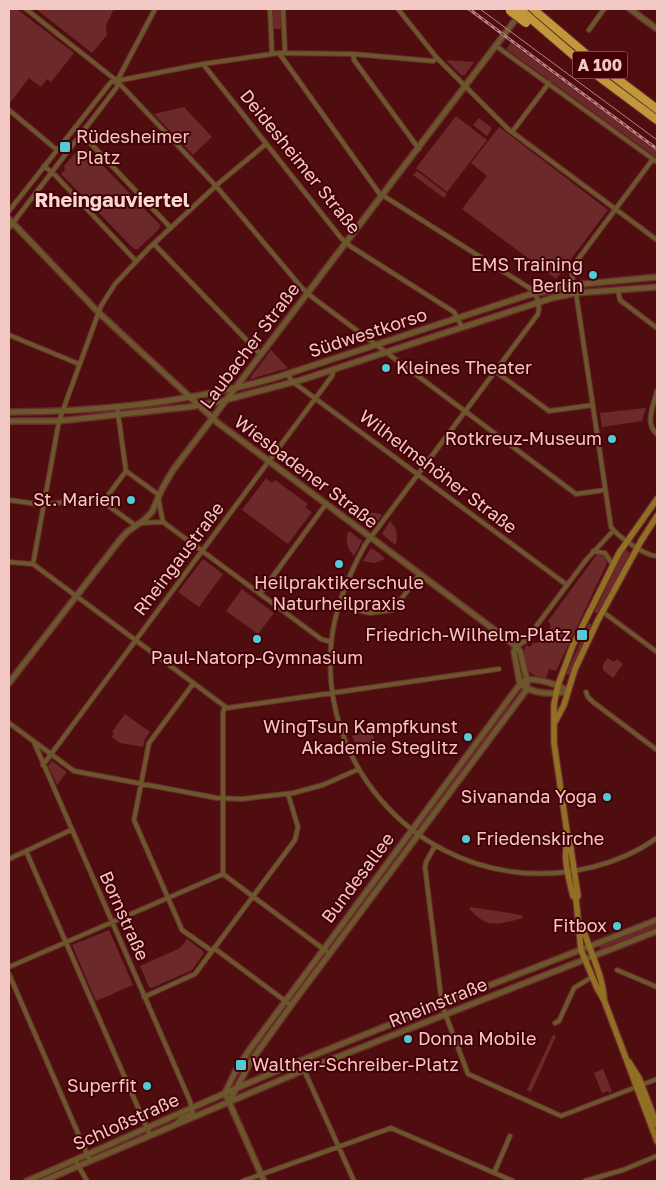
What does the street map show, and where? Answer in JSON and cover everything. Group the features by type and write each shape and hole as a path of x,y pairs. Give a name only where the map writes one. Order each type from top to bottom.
{"highway":[{"name":"A 100","path":"520,9 528,21 540,27 594,73 657,120"},
{"path":"509,10 528,21"},
{"name":"A 100","path":"535,10 599,65 657,109"}],"main road":[{"path":"657,499 627,540 613,565 573,646 558,685 554,706 554,746 568,839 575,871 573,896 576,899 581,950 604,1000 628,1060 635,1070 657,1141"},
{"path":"555,723 564,705 579,660 602,612 657,516"},
{"path":"638,524 647,531"},
{"path":"579,923 582,925 601,977 604,1000"},
{"path":"639,1086 657,1125"}],"street":[{"path":"26,9 117,81 216,186 308,293 576,494 605,490"},
{"path":"9,228 11,220 117,87 117,81 155,9"},
{"path":"270,9 272,54"},
{"path":"283,9 284,53"},
{"path":"398,9 437,58 512,132 657,240"},
{"name":"Laubacher Straße","path":"9,683 127,532 150,515 173,470 524,9"},
{"path":"589,30 604,9"},
{"path":"630,9 657,29"},
{"path":"496,46 655,160 574,266 574,285"},
{"path":"279,53 383,196 535,293 538,302 538,313 356,562 338,606 331,642 332,694 342,731 359,769 384,804 412,830 435,846 472,862 502,870 536,874 575,871 623,857 657,838"},
{"path":"9,211 111,82 203,64 279,53 353,54 433,60 437,58"},
{"path":"353,54 354,60 419,148"},
{"name":"Deidesheimer Straße","path":"203,64 346,244 454,312 459,318"},
{"path":"512,132 549,83"},
{"path":"9,110 57,150"},
{"path":"75,128 170,228"},
{"path":"32,564 59,421 98,312 115,284 136,261 216,186 266,144"},
{"path":"44,166 136,261"},
{"name":"Wiesbadener Straße","path":"11,220 98,312 212,419 516,647"},
{"path":"154,244 261,355"},
{"name":"Südwestkorso","path":"9,412 62,412 190,398 287,374 535,293 574,285 657,277"},
{"path":"617,280 620,300 657,328"},
{"name":"Südwestkorso","path":"9,421 59,421 198,406 293,382 538,302 576,293 657,287"},
{"path":"576,293 610,523 613,531 637,548 651,556 657,556"},
{"path":"459,318 462,327"},
{"path":"9,335 79,364"},
{"name":"Rheingaustraße","path":"43,765 332,376 334,369"},
{"path":"496,371 550,411 593,405"},
{"path":"287,374 293,382"},
{"name":"Wilhelmshöher Straße","path":"293,382 567,585"},
{"path":"657,391 650,421 653,431 657,434"},
{"path":"103,502 126,471 117,406"},
{"path":"126,471 159,496 162,522"},
{"path":"9,500 44,505 96,497 136,525 162,522 321,639 331,642"},
{"path":"260,594 326,504"},
{"path":"568,691 556,694 527,689 520,684 514,652 516,647 525,642 593,551 613,531"},
{"path":"593,551 605,552 613,565"},
{"path":"9,562 32,564 229,709 500,669"},
{"path":"338,606 370,613 394,610 420,574"},
{"path":"602,612 657,652"},
{"path":"516,647 520,651 527,680 527,689"},
{"path":"520,684 527,680 558,685 568,691"},
{"path":"193,684 149,743 134,820 182,930 291,1006"},
{"name":"Bundesallee","path":"225,1093 241,1062 520,684"},
{"name":"Bundesallee","path":"237,1088 251,1061 527,689"},
{"path":"586,692 593,702 657,750"},
{"path":"222,874 223,712 225,707"},
{"path":"9,723 74,771 222,798 242,799 288,794 323,785 359,769"},
{"name":"Bornstraße","path":"34,742 190,1101 191,1108"},
{"path":"144,996 195,974 297,836 298,827 288,794"},
{"path":"9,859 71,830"},
{"path":"435,846 425,867 442,1005 468,1074 562,1116 657,1079"},
{"path":"26,851 150,1135"},
{"path":"9,967 222,874"},
{"path":"222,874 330,954"},
{"name":"Rheinstraße","path":"237,1088 300,1061 657,920"},
{"name":"Rheinstraße","path":"229,1102 304,1070 657,931"},
{"path":"617,970 657,987"},
{"path":"9,974 90,1161"},
{"path":"555,1023 559,1021 574,988 592,977"},
{"path":"300,1061 354,1181"},
{"path":"229,1102 237,1088"},
{"name":"Schloßstraße","path":"27,1181 237,1088"},
{"path":"225,1093 264,1181"},
{"path":"190,1101 202,1103"},
{"name":"Schloßstraße","path":"43,1181 229,1102"},
{"path":"176,1124 181,1118 193,1113 191,1108"},
{"path":"243,1181 392,1128 513,1181"},
{"path":"494,1173 510,1136"},
{"path":"585,1181 623,1170 657,1156"},
{"path":"75,1160 86,1181"}],"shaded area":[{"path":"9,9 17,9 74,53 51,82 47,79 41,87 29,78 10,103 9,102"},
{"path":"36,9 114,9 106,25 107,35 92,53"},
{"path":"273,9 281,9 281,29 273,29"},
{"path":"511,43 657,151 657,158 506,49"},
{"path":"446,60 474,62 465,75 461,75"},
{"path":"184,107 212,137 193,155 154,114"},
{"path":"456,116 487,140 447,192 416,168"},
{"path":"479,118 492,128 487,136 473,125"},
{"path":"499,127 608,210 556,279 462,209 487,176 471,163"},
{"name":"Rüdesheimer Platz","path":"87,149 160,225 159,229 138,249 134,249 61,174 65,170 64,166 76,152 83,153"},
{"path":"417,171 447,194 444,198 413,175"},
{"path":"271,350 288,368 251,379 250,378"},
{"path":"646,408 642,421 602,427 600,413"},
{"path":"266,478 272,483 275,480 308,504 305,507 312,512 288,544 242,510"},
{"path":"367,513 382,515 373,527 360,518 360,515"},
{"path":"390,521 396,532 396,544 382,534"},
{"path":"349,531 362,541 354,556 347,544"},
{"path":"371,548 385,559 374,563 363,561"},
{"path":"625,549 630,553 598,614 594,612"},
{"path":"598,553 605,556 607,563 556,671 549,669 546,678 534,675 525,665 525,647 538,643 551,626 548,621"},
{"path":"203,559 223,574 199,607 178,592"},
{"path":"242,589 274,613 258,634 226,611"},
{"path":"589,623 592,625 569,675 566,674"},
{"path":"608,658 614,662 617,659 623,664 613,678 603,670 603,664"},
{"path":"509,707 422,826 420,824"},
{"path":"125,714 150,732 145,739 143,747 120,743 112,737 114,733 112,732"},
{"path":"371,729 374,739 378,743 358,752 352,736"},
{"path":"52,761 67,772 57,785 48,766"},
{"path":"378,881 330,949 328,948 333,940"},
{"path":"470,907 523,916 509,922 490,923 484,921 470,910"},
{"path":"655,924 657,927 600,949 599,946"},
{"path":"109,930 133,985 96,1001 72,945"},
{"path":"187,939 204,953 192,970 152,988 149,987 140,966 180,948"},
{"path":"282,1010 283,1012 236,1077 245,1060"},
{"path":"553,1035 556,1036 531,1092 527,1090"},
{"path":"603,1069 612,1092 609,1093 608,1091 602,1093 594,1073"}],"tram line":[{"path":"480,9 657,140"}],"railway":[{"path":"469,9 657,149"}],"place":[{"name":"Rüdesheimer Platz","path":"65,147"},
{"name":"EMS Training Berlin","path":"593,275"},
{"name":"Kleines Theater","path":"386,368"},
{"name":"Rotkreuz-Museum","path":"612,439"},
{"name":"St. Marien","path":"131,500"},
{"name":"Heilpraktikerschule Naturheilpraxis","path":"339,564"},
{"name":"Friedrich-Wilhelm-Platz","path":"582,635"},
{"name":"Paul-Natorp-Gymnasium","path":"257,639"},
{"name":"WingTsun Kampfkunst Akademie Steglitz","path":"468,737"},
{"name":"Sivananda Yoga","path":"607,797"},
{"name":"Friedenskirche","path":"466,839"},
{"name":"Fitbox","path":"617,926"},
{"name":"Donna Mobile","path":"408,1039"},
{"name":"Walther-Schreiber-Platz","path":"241,1065"},
{"name":"Superfit","path":"147,1086"}],"district":[{"name":"Rheingauviertel","path":"112,200"}]}
